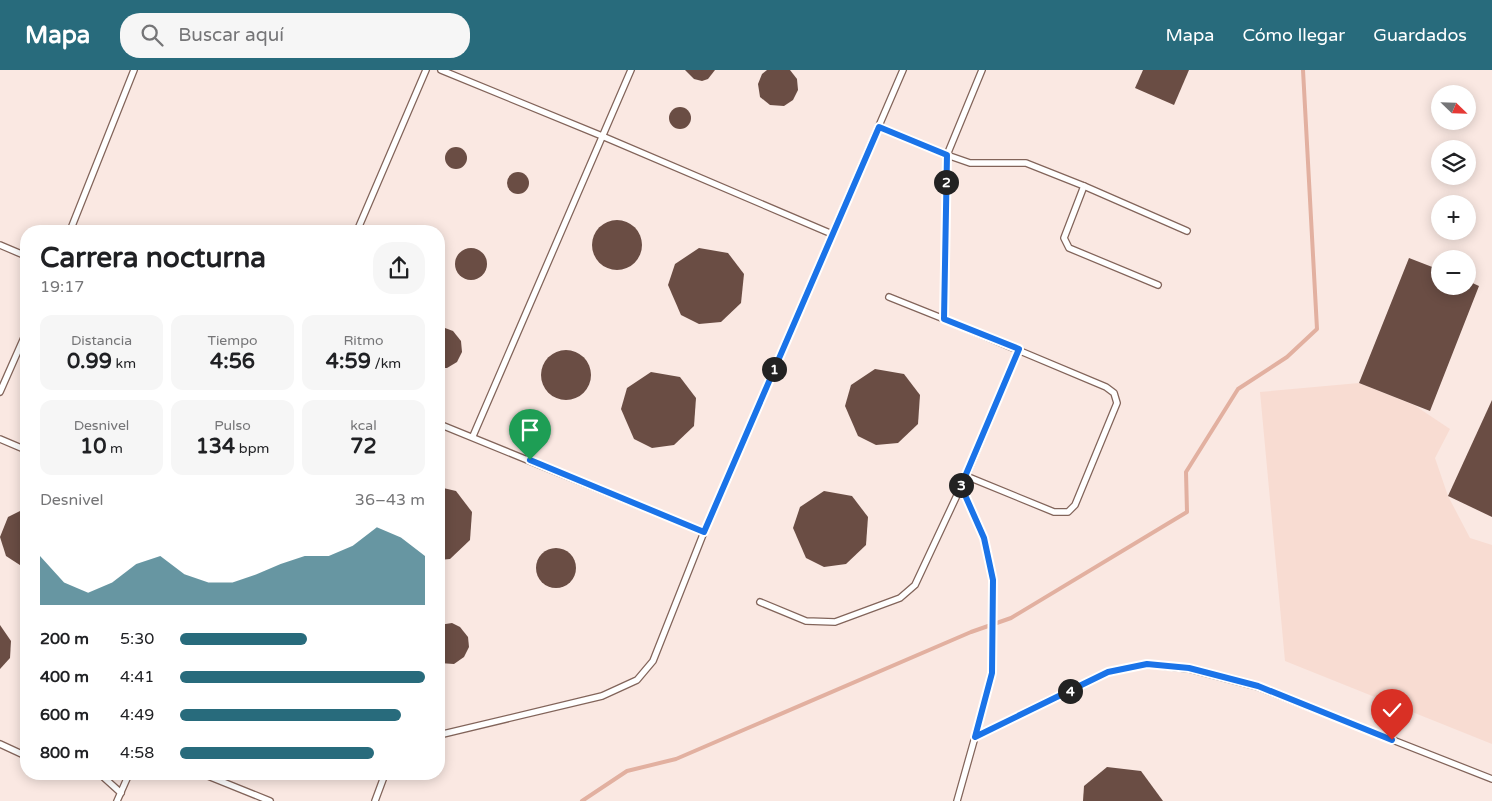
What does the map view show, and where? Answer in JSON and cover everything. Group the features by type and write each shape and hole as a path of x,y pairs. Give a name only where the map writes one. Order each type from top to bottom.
{"lane":[{"path":"72,225 134,70"},
{"path":"360,225 426,70"},
{"path":"441,70 832,234"},
{"path":"473,436 631,70"},
{"path":"445,734 602,696 637,680 653,662 704,532 903,70"},
{"path":"944,319 947,155 982,70"},
{"path":"879,127 970,163 1026,163 1187,231"},
{"path":"1084,186 1064,238 1069,248 1158,285"},
{"path":"0,245 20,253"},
{"path":"889,297 1019,349 1111,389 1117,398 1116,409 1075,505 1068,512 1054,512 966,476"},
{"path":"0,392 20,347"},
{"path":"760,602 806,621 836,622 900,598 915,585 922,574 966,476 1019,349"},
{"path":"445,426 704,532"},
{"path":"0,439 20,447"},
{"path":"957,801 992,673 993,580 984,538 961,486"},
{"path":"975,737 1108,672 1147,664 1189,668 1258,686 1492,779"},
{"path":"0,744 20,753"},
{"path":"107,780 121,793"},
{"path":"117,801 126,780"},
{"path":"218,780 270,801"},
{"path":"375,801 383,780"}],"shaded area":[{"path":"0,70 1492,70 1492,801 0,801"},
{"path":"1359,383 1414,405 1450,429 1435,458 1448,496 1470,538 1492,545 1492,744 1285,661 1260,392"}],"building":[{"path":"685,70 715,70 708,79 702,81 694,79"},
{"path":"767,70 790,70 797,79 798,90 793,100 784,106 770,105 760,97 758,84 762,74"},
{"path":"1143,70 1189,70 1174,105 1135,88"},
{"path":"676,107 684,107 691,114 691,122 684,129 676,129 669,122 669,114"},
{"path":"452,147 460,147 467,154 467,162 460,169 452,169 445,162 445,154"},
{"path":"514,172 522,172 529,179 529,187 522,194 514,194 507,187 507,179"},
{"path":"617,220 627,222 635,227 640,235 642,245 640,255 635,263 627,268 617,270 607,268 599,263 594,255 592,245 594,235 599,227 607,222"},
{"path":"471,248 477,249 482,253 486,258 486,270 482,275 477,279 471,280 465,279 460,275 456,270 455,264 456,258 460,253 465,249"},
{"path":"699,248 728,253 744,274 741,303 721,322 699,324 681,315 668,285 675,264"},
{"path":"1409,258 1431,267 1431,295 1475,295 1430,411 1359,383"},
{"path":"445,328 453,331 461,341 462,352 457,362 445,368"},
{"path":"561,350 571,350 584,357 591,370 591,380 584,393 571,400 561,400 552,396 545,389 541,380 541,370 545,361 552,354"},
{"path":"875,369 904,374 920,395 918,424 898,443 876,445 858,436 845,406 851,385"},
{"path":"651,372 680,377 696,398 694,426 674,445 652,448 634,439 621,409 627,388"},
{"path":"1492,400 1492,517 1448,496"},
{"path":"445,488 456,491 472,512 470,540 450,559 445,559"},
{"path":"824,491 852,496 868,517 866,545 846,564 824,567 806,558 793,528 800,507"},
{"path":"20,511 20,565 6,556 0,537 8,517"},
{"path":"552,548 560,548 567,551 573,557 576,568 573,579 567,585 560,588 552,588 545,585 539,579 536,572 536,564 539,557 545,551"},
{"path":"452,623 460,627 468,637 469,647 464,657 454,664 445,663 445,624"},
{"path":"0,625 11,641 10,658 0,669"},
{"path":"1107,767 1141,771 1163,801 1083,801 1084,786"}],"waterway":[{"path":"582,801 627,771 676,759 971,632 1011,618 1187,512 1186,472 1238,389 1287,357 1317,329 1303,70"}],"route":[{"path":"530,460 704,532 879,127 947,155 944,319 1019,349 961,486 984,538 993,580 992,673 975,737 1108,672 1147,664 1189,668 1258,686 1392,740"}]}
